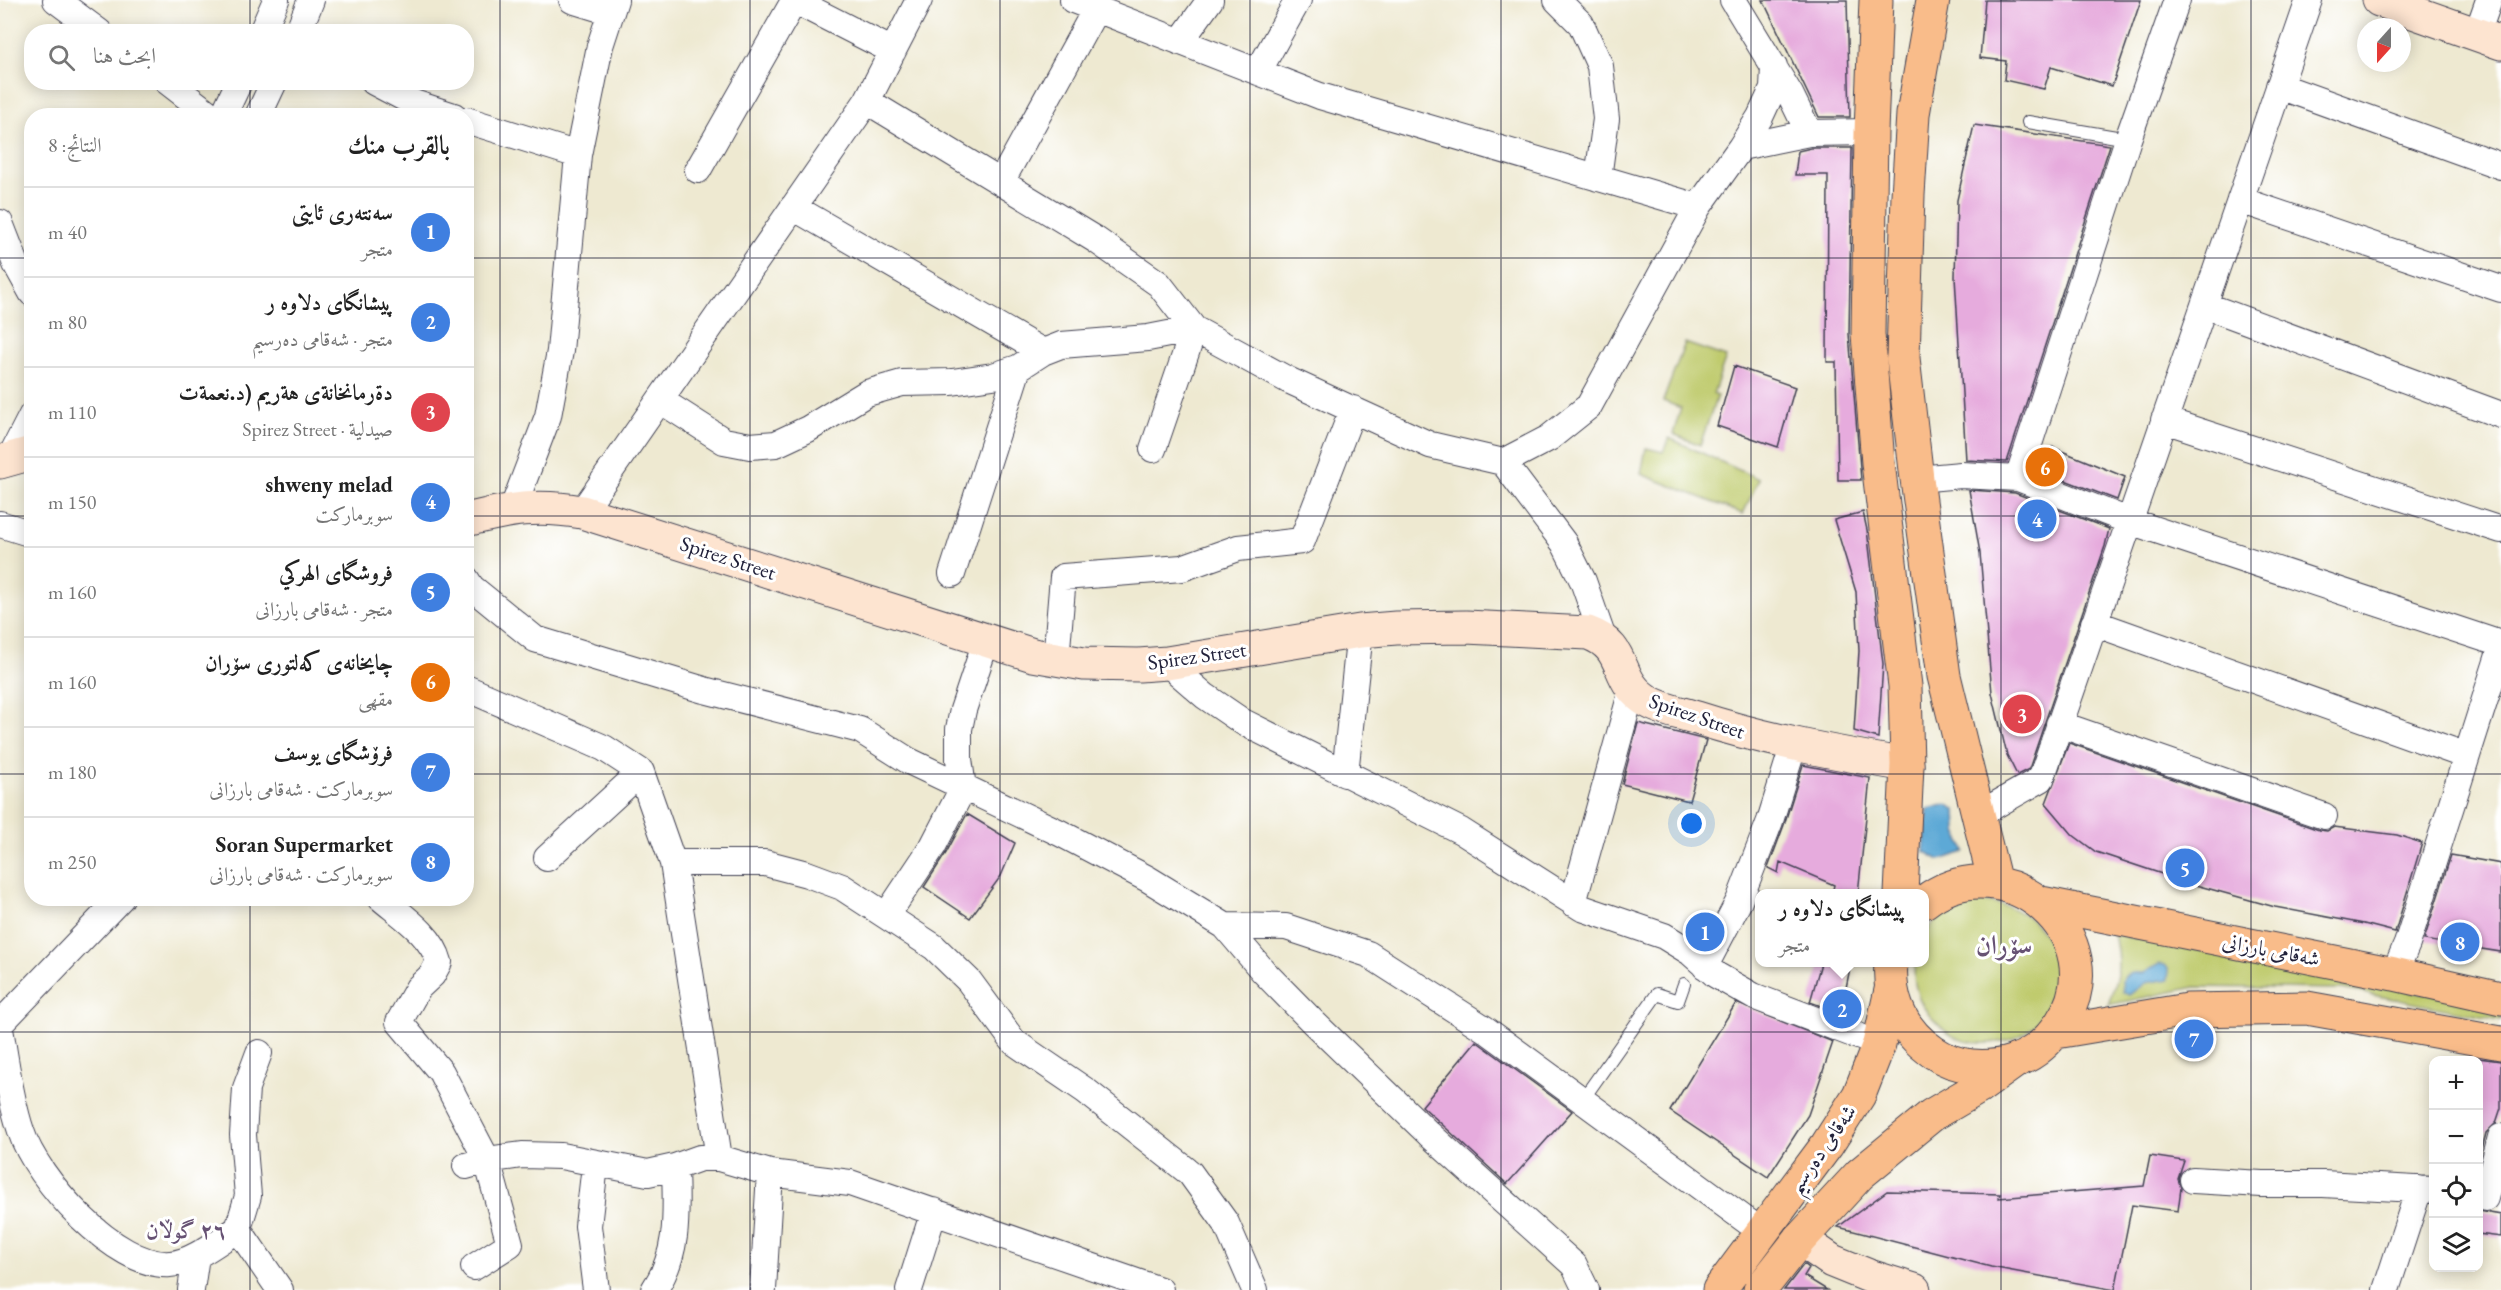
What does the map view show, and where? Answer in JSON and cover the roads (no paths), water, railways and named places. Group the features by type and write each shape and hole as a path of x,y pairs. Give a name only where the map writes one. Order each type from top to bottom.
{"main road":[{"path":"1876,0 1871,132 1868,334 1878,463 1905,686 1907,765 1901,889"},
{"path":"1933,0 1913,114 1903,358 1944,676 1995,883"},
{"path":"2379,0 2489,39"},
{"name":"Spirez Street","path":"474,518 513,508 560,508 582,512 986,641 1056,660 1112,665 1167,663 1360,631 1431,627 1588,633 1604,641 1618,657 1632,690 1653,704 1719,725 1794,744 1907,765"},
{"path":"1760,1290 1800,1239 1860,1174 1910,1131 2037,1049 2055,1032 2070,1006 2074,992 2075,962 2066,933 2041,903 2018,889 1995,883 1974,882 1952,886 1929,899"},
{"name":"شەقامی بارزانی","path":"2041,903 2394,974 2501,998"},
{"path":"1891,976 1900,1016 1916,1038 1937,1055 1950,1061 1977,1067 2004,1065 2017,1060"},
{"name":"شەقامی دەرسیم","path":"1719,1290 1827,1145 1859,1095 1879,1044 1891,976"},
{"path":"2055,1032 2187,1010 2307,1008 2501,1043"},
{"path":"1800,1239 1832,1261 1869,1276 1914,1290"}],"street":[{"path":"57,0 88,24"},
{"path":"266,24 276,0"},
{"path":"301,24 311,0"},
{"path":"513,508 548,416 560,351 578,155 600,46 613,6 572,0"},
{"path":"582,512 867,101 919,0"},
{"path":"1180,42 1210,0"},
{"path":"1258,72 1298,0"},
{"path":"1557,0 1581,24 1600,66 1606,119 1598,178"},
{"path":"1733,0 1774,66 1809,133"},
{"path":"2018,478 2128,139 2177,0"},
{"path":"1978,815 2041,779 2309,0"},
{"path":"2489,0 2489,39"},
{"path":"698,170 801,2 893,51"},
{"path":"1001,182 1084,5 1320,96 1698,207"},
{"path":"1503,462 1549,438 1589,406 1698,207 1760,117 1773,89 1774,66"},
{"path":"2279,87 2501,166"},
{"path":"178,90 202,108"},
{"path":"227,108 235,90"},
{"path":"262,108 270,90"},
{"path":"385,90 411,108"},
{"path":"867,101 1096,240 1159,284 1194,329 1288,380 1430,445 1503,462 1564,543 1583,581 1604,641"},
{"path":"474,122 578,155"},
{"path":"1741,147 1809,133 1871,132"},
{"path":"2240,200 2501,289"},
{"path":"793,207 1042,352"},
{"path":"0,223 24,278"},
{"path":"2204,305 2501,414"},
{"path":"660,400 724,441 750,446 776,444 808,429 867,393 902,382 952,382 993,376 1017,368 1042,352 1061,345 1148,338 1194,329"},
{"path":"1153,449 1194,329"},
{"path":"952,574 1017,368"},
{"path":"1056,660 1063,577 1182,568 1238,548 1302,541 1353,410"},
{"path":"2164,420 2501,530"},
{"path":"13,458 24,433"},
{"path":"1917,479 1961,475 2018,478 2130,521 2501,644"},
{"path":"0,524 24,532"},
{"path":"474,589 535,639 704,690 860,730 909,761 1070,838 1148,879 1225,926 1264,972 1313,1022 1429,1134 1574,1265 1586,1290"},
{"path":"2094,623 2467,756"},
{"path":"1346,774 1360,631"},
{"path":"886,915 933,846 963,788 959,759 959,729 986,641"},
{"path":"2394,974 2407,944 2501,649"},
{"path":"1167,663 1205,696 1243,722 1461,831 1582,908 1664,936 1690,952 1716,975 1753,996 1879,1044"},
{"path":"1573,903 1632,690"},
{"path":"474,691 604,748 641,772 673,863 719,1158"},
{"path":"2060,724 2324,816"},
{"path":"1705,966 1739,901 1770,821 1794,744"},
{"path":"547,858 641,772"},
{"path":"673,863 765,863 807,874 842,887 934,947 969,981 1014,1042 1086,1091 1190,1173 1226,1223 1255,1290"},
{"path":"0,1024 113,906"},
{"path":"390,906 436,949 439,962 432,975 418,988 399,1022 441,1072 510,1244 474,1267"},
{"path":"1225,926 1286,927 1368,954 1457,1009 1762,1232"},
{"path":"0,1029 21,1132 34,1161 75,1211 112,1244 135,1258 170,1264 196,1256 238,1228 248,1196 243,1135 246,1088 259,1053"},
{"path":"2488,1198 2501,1137"},
{"path":"477,1163 522,1155 561,1156 595,1165 648,1173 700,1158 719,1158 770,1173 850,1183 1161,1290"},
{"path":"595,1165 588,1226 596,1290"},
{"path":"654,1290 664,1275 677,1230 675,1167"},
{"path":"763,1290 770,1173"},
{"path":"2193,1180 2426,1189 2386,1290"},
{"path":"909,1290 934,1211"},
{"path":"238,1228 280,1290"},
{"path":"191,1290 196,1256"}],"lane":[{"path":"2028,122 2128,139"},
{"path":"1583,1099 1658,994 1678,1001 1684,984"}],"water":[{"path":"1947,804 1956,810 1957,831 1965,852 1940,860 1924,851 1928,809"},
{"path":"2159,964 2165,965 2169,970 2168,979 2145,983 2129,995 2123,992 2122,981 2127,976 2132,973 2144,973"}],"place":[{"name":"چایخانەی کەلتوری سۆران","path":"2045,467"},
{"name":"shweny melad","path":"2037,519"},
{"name":"دةرمانخانةى هةريم (د.نعمةت","path":"2022,714"},
{"name":"فروشگای الهركي","path":"2185,868"},
{"name":"سەنتەری ئایتی","path":"1705,932"},
{"name":"Soran Supermarket","path":"2460,942"},
{"name":"پیشانگای دلاوه ر","path":"1842,1009"},
{"name":"فرۆشگای یوسف","path":"2194,1039"}],"district":[{"name":"سۆران","path":"2004,945"},
{"name":"٢٦ گوڵان","path":"186,1230"}]}
